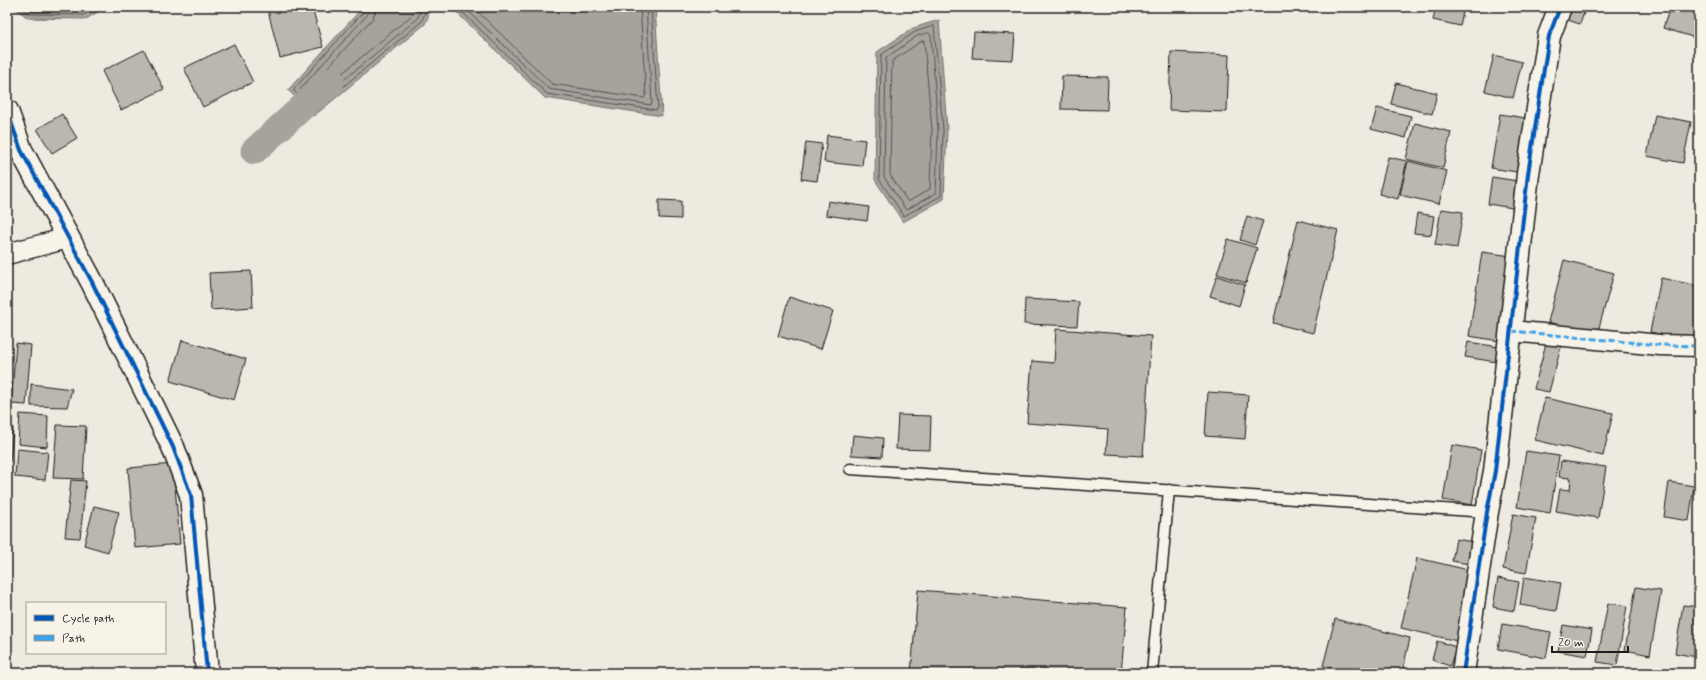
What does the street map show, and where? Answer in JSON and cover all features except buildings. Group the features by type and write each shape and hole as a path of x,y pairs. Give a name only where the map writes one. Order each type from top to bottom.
{"street":[{"path":"1462,673 1487,512 1495,471 1528,174 1549,36 1560,7"},
{"path":"7,111 21,150 68,238 174,447 191,496 207,673"},
{"path":"7,254 68,238"},
{"path":"1510,332 1660,345 1699,346"}],"lane":[{"path":"850,469 1487,512"},
{"path":"1152,673 1169,490"}],"water":[{"path":"14,7 106,7 86,19 28,18"},
{"path":"363,7 432,7 425,24 314,116 288,90"},
{"path":"451,7 655,7 662,116 545,98"},
{"path":"939,20 947,130 944,199 903,222 875,180 877,52 913,28"}],"waterway":[{"path":"254,151 331,81"}],"marked path":[{"path":"1511,331 1660,345 1699,346"}],"cycle path":[{"path":"1463,673 1487,512 1495,471 1528,174 1549,36 1560,7"},
{"path":"7,111 21,150 92,282 173,447 191,495 207,673"}]}
